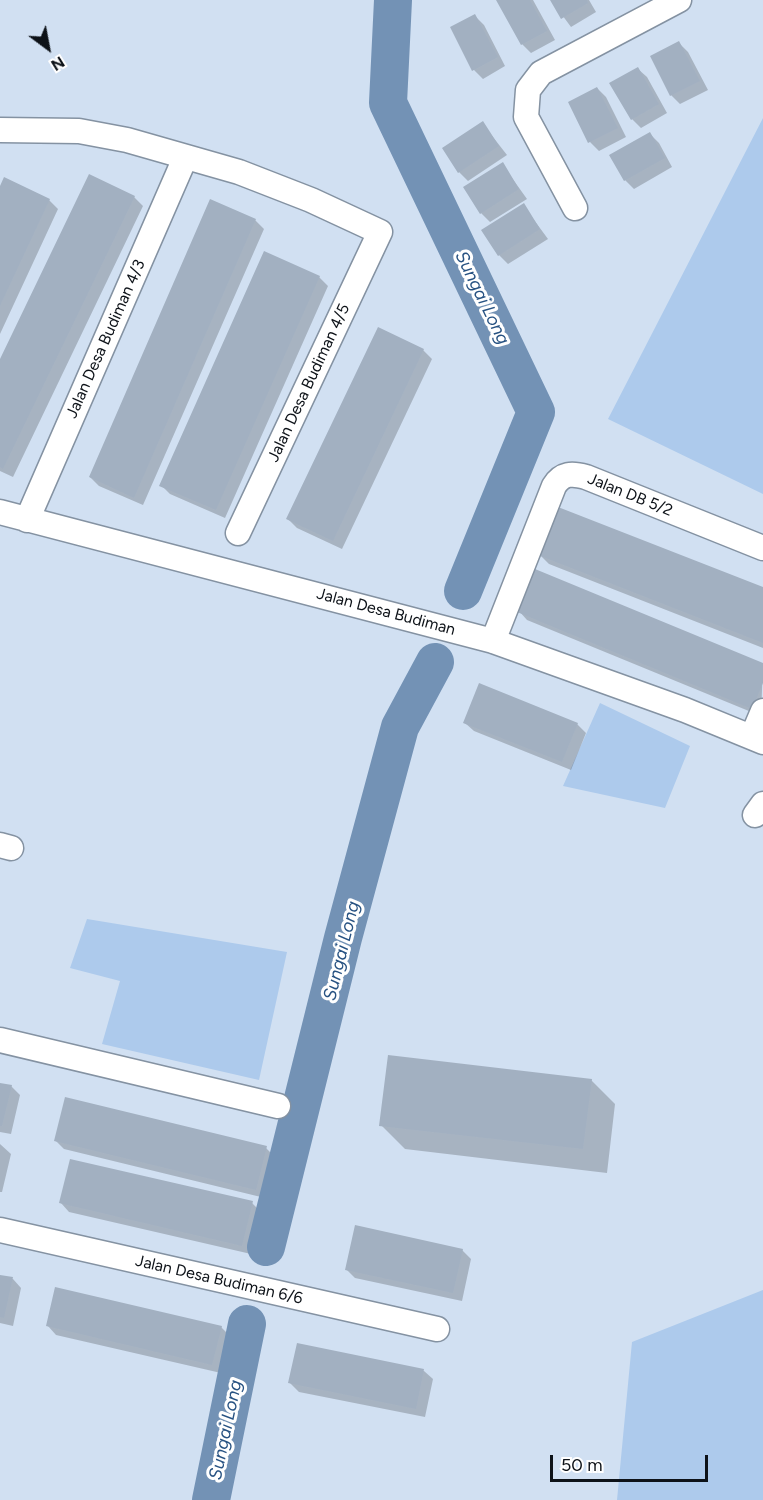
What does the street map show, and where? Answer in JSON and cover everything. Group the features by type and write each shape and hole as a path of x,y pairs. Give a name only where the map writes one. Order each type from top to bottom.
{"street":[{"path":"575,208 526,117 528,90 541,72 679,0"},
{"path":"0,130 79,131 127,140 185,158"},
{"name":"Jalan Desa Budiman 4/5","path":"185,158 239,172 311,200 380,232 238,533"},
{"name":"Jalan Desa Budiman 4/3","path":"27,520 185,158"},
{"name":"Jalan DB 5/2","path":"493,640 554,486 563,476 577,474 586,477 763,548"},
{"name":"Jalan Desa Budiman","path":"0,512 493,640 686,710 757,740"},
{"path":"757,740 763,711"},
{"path":"0,1040 278,1106"},
{"name":"Jalan Desa Budiman 6/6","path":"0,1230 437,1329"}],"shaded area":[{"path":"763,118 763,494 608,419"},
{"path":"600,703 690,746 665,808 563,786"},
{"path":"87,919 287,952 259,1080 102,1044 120,981 70,968"},
{"path":"763,1290 763,1500 617,1500 632,1342"}],"building":[{"path":"496,0 530,0 547,31 521,45"},
{"path":"550,0 587,0 588,3 561,19"},
{"path":"475,14 498,57 472,71 450,27"},
{"path":"679,41 700,81 670,96 650,56"},
{"path":"638,67 659,104 631,120 609,83"},
{"path":"597,87 618,128 588,143 568,102"},
{"path":"483,121 499,146 458,173 442,148"},
{"path":"650,132 665,158 624,181 609,155"},
{"path":"503,162 519,189 480,214 463,187"},
{"path":"89,174 135,196 3,469 0,467 0,359"},
{"path":"4,177 50,199 0,306 0,186"},
{"path":"210,199 256,219 134,498 89,477"},
{"path":"524,203 540,229 498,256 481,230"},
{"path":"264,251 320,276 216,510 159,486"},
{"path":"378,327 424,349 333,541 286,519"},
{"path":"558,507 763,587 763,643 538,555"},
{"path":"535,569 763,663 763,683 752,709 517,612"},
{"path":"479,683 578,723 562,762 463,723"},
{"path":"388,1055 592,1079 583,1149 379,1126"},
{"path":"0,1083 12,1085 2,1126 0,1126"},
{"path":"65,1097 267,1146 256,1190 54,1141"},
{"path":"70,1159 253,1201 242,1246 59,1203"},
{"path":"355,1225 463,1249 453,1293 345,1270"},
{"path":"0,1275 13,1277 4,1318 0,1317"},
{"path":"55,1287 222,1326 212,1365 46,1326"},
{"path":"297,1343 424,1369 416,1409 288,1383"}],"waterway":[{"name":"Sungai Long","path":"393,0 388,103 536,412 463,591"},
{"name":"Sungai Long","path":"266,1247 343,938 400,727 435,662"},
{"name":"Sungai Long","path":"211,1500 247,1324"}]}
